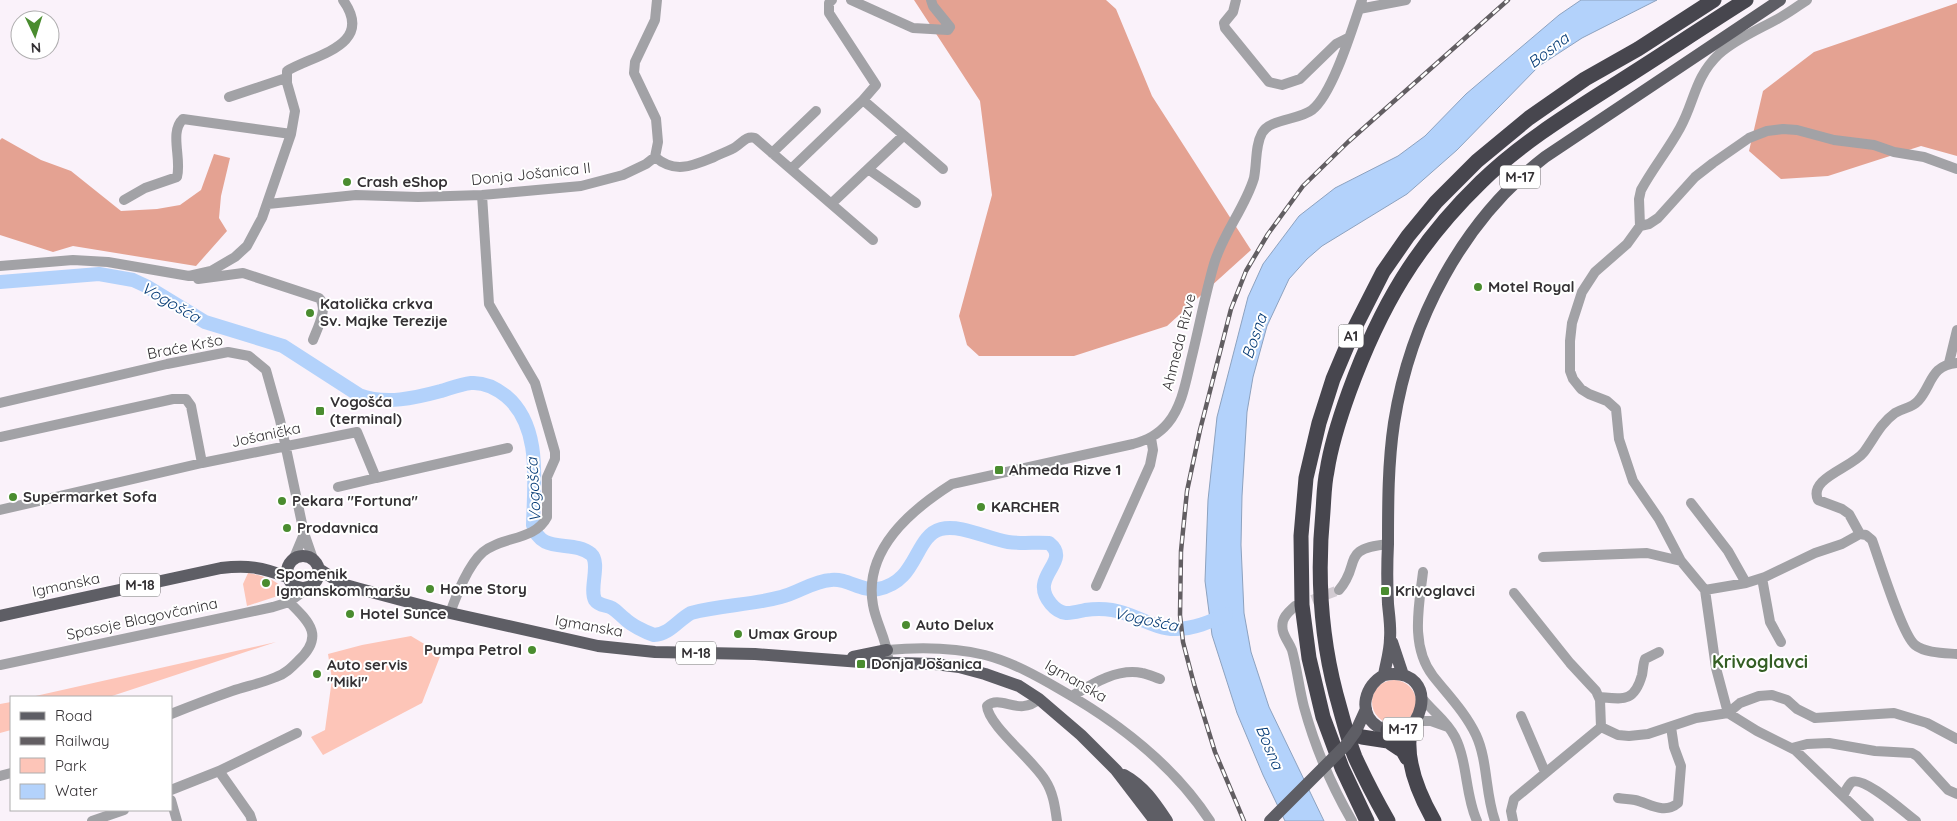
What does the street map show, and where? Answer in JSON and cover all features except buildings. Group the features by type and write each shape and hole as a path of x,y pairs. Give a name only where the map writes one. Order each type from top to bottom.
{"highway":[{"name":"A1","path":"1367,821 1342,768 1323,717 1309,658 1302,605 1301,536 1306,478 1319,423 1333,379 1355,327 1383,272 1408,236 1436,202 1477,161 1528,118 1585,79 1638,49 1714,0"},
{"name":"A1","path":"1388,821 1354,755 1342,715 1330,669 1319,580 1327,470 1340,418 1363,353 1389,298 1418,253 1444,220 1482,180 1513,154 1552,126 1746,0"},
{"path":"1413,723 1408,747 1422,799 1434,821"},
{"path":"1385,730 1403,752 1413,770"},
{"path":"1360,735 1388,741 1403,752"}],"main road":[{"name":"M-17","path":"1360,735 1366,709 1366,693 1376,679 1384,675 1390,637 1388,544 1390,457 1400,388 1418,332 1443,279 1465,242 1501,195 1530,169 1667,75 1765,19 1780,0"},
{"name":"M-18","path":"293,559 304,556 316,564"},
{"name":"Igmanska","path":"0,616 221,568 242,565 257,566 293,559"},
{"path":"289,580 288,565 293,559"},
{"name":"Igmanska","path":"316,564 342,584"},
{"path":"310,587 318,579 316,564"},
{"name":"Igmanska","path":"257,566 289,580"},
{"name":"M-18","path":"289,580 298,588 310,587"},
{"name":"Igmanska","path":"310,587 342,584 450,613 604,647 654,652 755,654 838,660 887,657 972,670 1002,679 1038,699 1086,740 1116,770"},
{"name":"M-17","path":"1270,821 1346,744 1360,735 1374,730 1404,729 1413,723 1420,714 1422,698 1416,684 1403,675 1390,637"},
{"path":"1384,675 1403,675"},
{"name":"M-17","path":"1366,709 1375,724 1385,730"},
{"path":"1116,770 1156,821"},
{"path":"1116,770 1135,781 1148,794 1167,821"}],"street":[{"path":"189,276 210,271 235,257 247,246 268,204 291,134 295,111 286,78 287,72 296,66 329,53 344,42 352,25 351,15 343,0"},
{"path":"657,0 655,20 635,62 634,73 656,119 658,142 655,157 659,161 679,168 688,167 732,150 746,138 755,138 873,240"},
{"path":"791,169 863,100 876,85 829,13 829,3 832,0"},
{"path":"851,0 913,28 948,30 950,27 933,6 931,0"},
{"path":"1236,0 1233,12 1224,23 1225,28 1269,82 1282,85 1300,79 1336,44 1348,38"},
{"path":"1360,5 1406,0"},
{"path":"1640,226 1638,212 1641,190 1679,130 1701,76 1719,54 1765,19 1782,16 1807,0"},
{"name":"Ahmeda Rizve","path":"887,657 872,598 872,583 879,555 892,535 929,499 952,484 1133,444 1158,434 1168,423 1176,411 1185,387 1214,264 1221,243 1253,178 1262,132 1269,124 1298,117 1312,110 1324,95 1333,79 1360,5"},
{"path":"229,98 286,78"},
{"path":"863,100 943,169"},
{"path":"772,153 816,111"},
{"path":"124,200 145,188 177,176 177,129 183,119 291,134"},
{"path":"1869,821 1792,748 1757,731 1728,713 1716,668 1705,590 1681,561 1659,519 1633,481 1619,439 1616,409 1607,401 1581,389 1573,379 1570,371 1572,323 1582,292 1595,272 1627,244 1640,226 1649,224 1658,218 1695,177 1713,163 1750,138 1767,131 1797,130 1834,140 1874,145 1894,152 1924,157 1957,169"},
{"path":"832,203 903,136"},
{"name":"Donja Jošanica II","path":"268,204 356,195 418,197 482,195 581,186 609,180 634,170 655,157"},
{"path":"868,168 916,203"},
{"path":"450,613 463,580 484,552 504,541 529,533 541,525 547,517 547,477 555,459 555,452 535,383 489,304 482,195"},
{"path":"0,266 74,260 108,262 189,276 195,279 243,273 322,300 324,308 313,340"},
{"path":"1860,534 1849,514 1842,509 1818,500 1815,494 1816,489 1823,481 1857,460 1875,432 1902,408 1912,406 1917,402 1934,374 1953,363 1957,330"},
{"name":"Braće Kršo","path":"0,403 167,364 228,352 249,356 266,370 286,446 304,533 316,564"},
{"path":"0,437 173,399 186,399 191,406 202,463"},
{"name":"Jošanička","path":"0,510 202,463 357,432 376,478"},
{"path":"1096,586 1150,465 1153,450 1151,438"},
{"path":"338,487 508,448"},
{"path":"1691,502 1728,552 1746,583"},
{"path":"293,559 303,540 304,533"},
{"path":"1705,590 1746,583 1777,573 1860,534 1866,535 1872,540 1908,636 1914,644 1922,649 1957,654"},
{"path":"1339,590 1349,576 1351,562 1356,554 1371,546 1388,544"},
{"path":"1543,557 1647,553 1681,561"},
{"path":"1423,572 1417,623 1420,648 1424,661 1432,675 1458,705 1476,736 1482,754 1491,810 1495,821"},
{"path":"1762,578 1770,622 1781,642"},
{"path":"289,580 292,592 289,602"},
{"path":"289,602 310,587"},
{"path":"1514,593 1570,662 1587,679 1599,697 1601,727"},
{"path":"172,714 234,690 277,677 290,669 308,652 312,646 312,630 306,620 289,602"},
{"name":"Spasoje Blagovčanina","path":"0,665 289,602"},
{"path":"1295,606 1286,614 1283,621 1283,630 1291,648 1305,708 1316,742 1335,791 1352,821"},
{"name":"Igmanska","path":"887,657 930,648 954,649 986,655 1021,669 1072,696 1107,718 1154,755 1176,777 1210,821"},
{"path":"1599,697 1617,699 1631,696 1635,692 1645,659 1659,652"},
{"path":"1072,696 1089,686 1118,674 1141,673 1160,679"},
{"path":"1601,727 1618,735 1648,734 1696,718 1728,713 1740,703 1759,696 1772,695 1787,700 1797,709 1816,718 1894,713 1927,723 1957,739"},
{"path":"1422,698 1444,718 1459,748 1469,796 1477,821"},
{"path":"1038,699 1032,705 1021,707 991,703 987,706 987,710 992,719 1025,754 1045,779 1052,793 1057,821"},
{"path":"1520,716 1545,772"},
{"path":"1413,723 1431,721 1449,727"},
{"path":"1618,798 1636,800 1647,805 1667,808 1672,808 1678,803 1681,766 1674,747 1671,726"},
{"path":"1512,821 1511,811 1514,799 1601,727"},
{"path":"172,790 219,771 297,732"},
{"path":"1792,748 1807,744 1829,743 1875,751 1912,753 1948,790 1957,794"},
{"path":"219,771 250,815 252,821"},
{"path":"1843,796 1854,781 1862,782 1886,797 1916,821"},
{"path":"172,804 177,821"},
{"path":"92,821 121,811"}],"green space":[{"path":"248,573 270,579 279,584 287,593 247,606 243,584"},
{"path":"411,636 441,654 422,703 323,755 311,737 325,730 332,679 328,654 362,645"},
{"path":"276,642 112,696 35,696"},
{"path":"1394,680 1406,684 1412,690 1416,702 1412,714 1406,720 1394,724 1382,720 1376,714 1372,702 1376,690 1382,684"},
{"path":"10,702 10,730 0,733 0,704"}],"shaded area":[{"path":"914,0 1106,0 1116,9 1152,96 1251,250 1167,326 1074,356 979,356 967,345 959,316 992,195 980,101"},
{"path":"1957,3 1957,156 1921,146 1828,176 1781,179 1749,151 1763,91 1814,52"},
{"path":"2,138 41,160 71,171 121,211 157,209 180,205 201,190 214,154 230,158 221,196 219,218 227,231 196,266 73,246 53,252 0,235 0,140"}],"water":[{"name":"Bosna","path":"1581,0 1657,0 1582,38 1539,66 1457,150 1407,194 1322,246 1289,279 1267,326 1253,377 1247,412 1241,545 1244,613 1251,652 1269,707 1324,821 1285,821 1237,713 1212,635 1205,581 1208,500 1217,417 1248,297 1263,264 1299,216 1335,188 1398,156 1425,136 1466,94 1559,15"}],"waterway":[{"name":"Vogošća","path":"0,282 99,274 133,280 205,322 283,346 359,395 369,398 380,400 411,398 471,383 481,383 494,388 506,396 518,408 526,423 531,439 534,474 533,525 537,534 542,540 550,543 575,547 591,554 595,563 593,589 595,600 614,609 634,626 654,635 665,632 691,613 770,600 824,581 843,581 866,589 878,589 891,585 901,578 925,540 932,533 949,528 966,530 1008,542 1049,543 1055,550 1056,557 1046,577 1044,585 1045,594 1051,604 1059,611 1071,613 1092,609 1112,610 1159,626 1175,629 1189,628 1226,614"}],"tunnel":[{"path":"1298,605 1339,590"}],"railway":[{"path":"1244,821 1215,752 1183,642 1180,615 1181,551 1187,491 1200,430 1231,309 1246,271 1268,234 1303,186 1348,142 1508,0"}],"place":[{"name":"Crash eShop","path":"347,182"},
{"name":"Motel Royal","path":"1478,287"},
{"name":"Katolička crkva Sv. Majke Terezije","path":"310,313"},
{"name":"Vogošća (terminal)","path":"320,411"},
{"name":"Ahmeda Rizve 1","path":"999,470"},
{"name":"Supermarket Sofa","path":"13,497"},
{"name":"Pekara \"Fortuna\"","path":"282,501"},
{"name":"KARCHER","path":"981,507"},
{"name":"Prodavnica","path":"287,528"},
{"name":"Spomenik Igmanskom maršu","path":"266,583"},
{"name":"Home Story","path":"430,589"},
{"name":"Krivoglavci","path":"1385,591"},
{"name":"Hotel Sunce","path":"350,614"},
{"name":"Auto Delux","path":"906,625"},
{"name":"Umax Group","path":"738,634"},
{"name":"Pumpa Petrol","path":"532,650"},
{"name":"Donja Jošanica","path":"861,664"},
{"name":"Auto servis \"Miki\"","path":"317,674"}],"district":[{"name":"Krivoglavci","path":"1760,662"}]}
